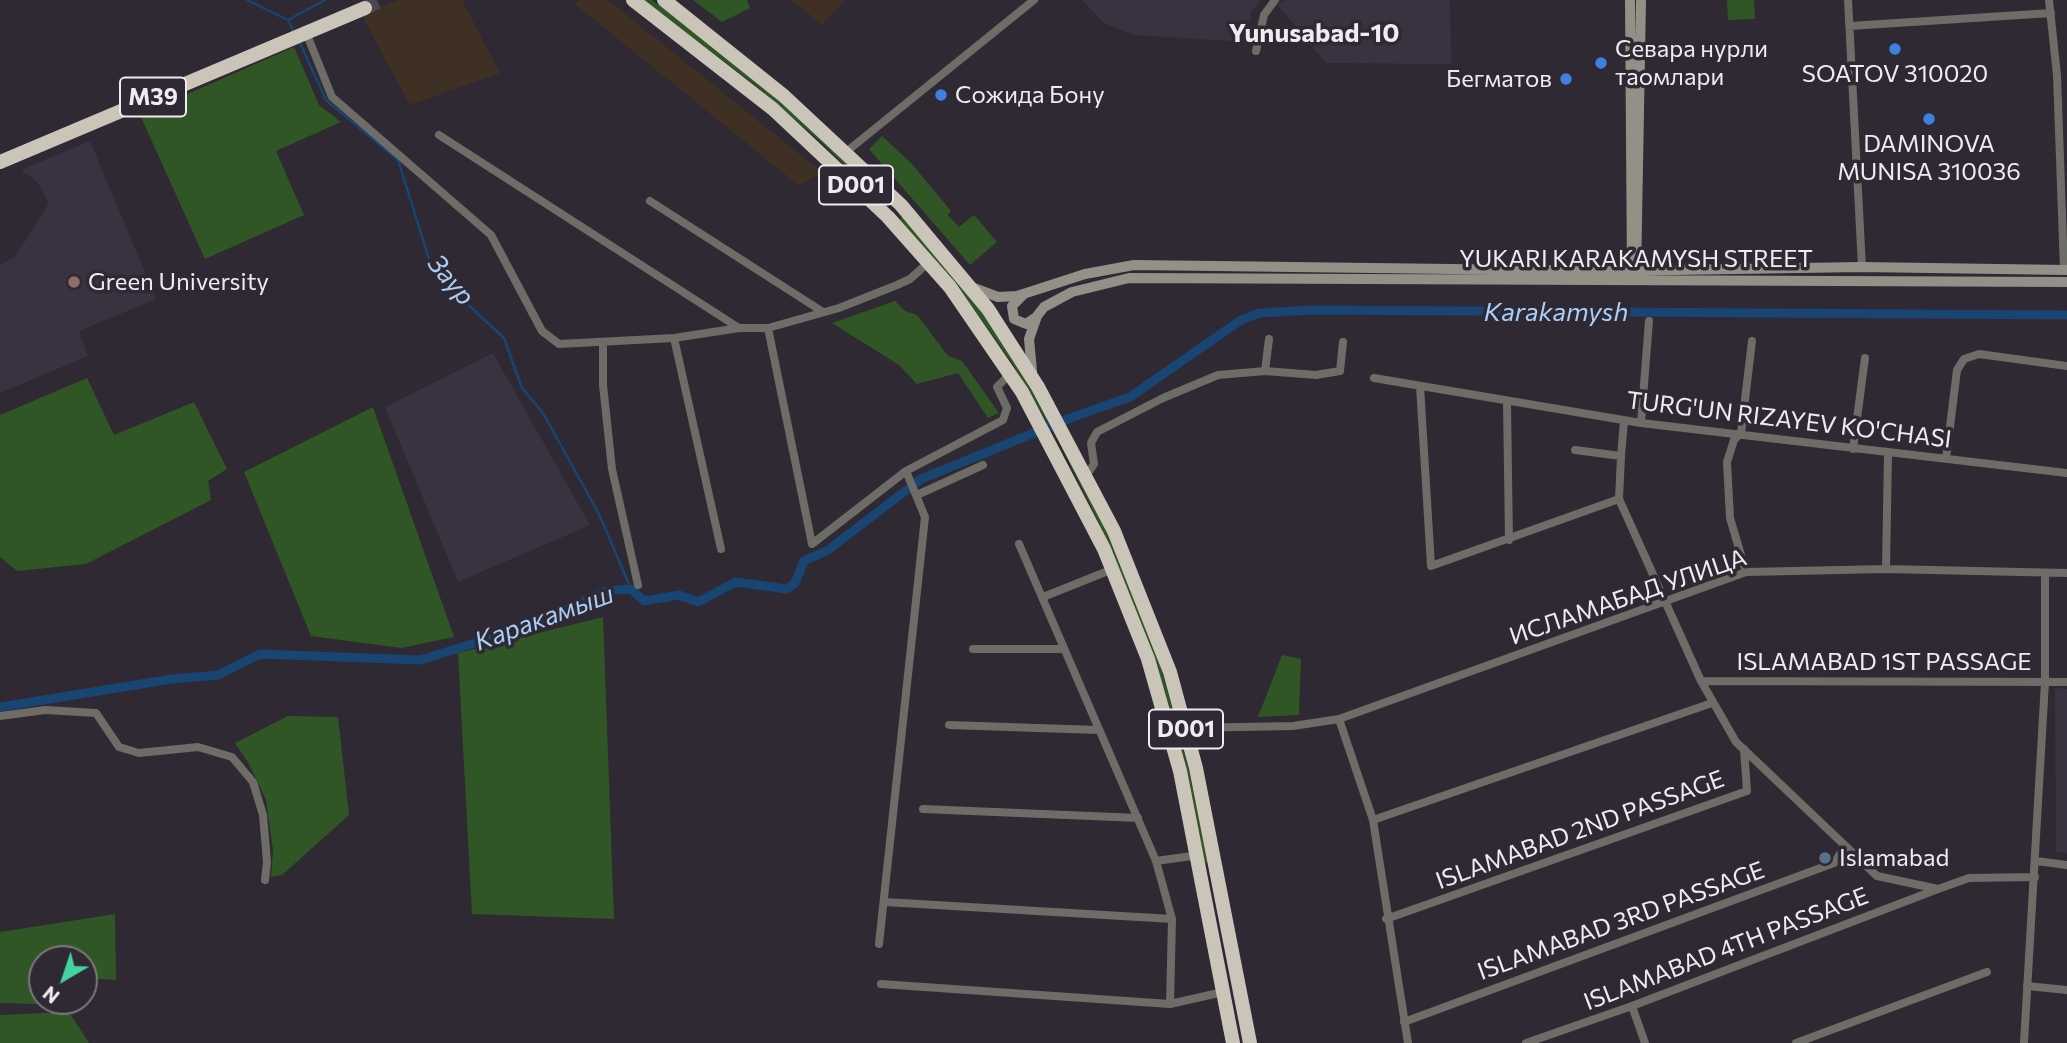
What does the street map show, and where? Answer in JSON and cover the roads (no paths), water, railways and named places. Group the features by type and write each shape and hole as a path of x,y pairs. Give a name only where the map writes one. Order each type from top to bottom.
{"highway":[{"name":"D001","path":"633,0 773,109 888,217 929,262 972,316 1032,412 1113,569 1145,650 1165,715 1203,883 1233,1043"},
{"name":"D001","path":"664,0 783,96 901,205 969,284 1048,404 1086,475 1140,591 1170,672 1186,728 1219,879 1250,1043"},
{"name":"M39","path":"0,162 360,4"},
{"path":"888,217 901,205"},
{"path":"1203,883 1219,879"}],"main road":[{"path":"1630,0 1634,282"},
{"path":"1634,270 1641,0"},
{"name":"YUKARI KARAKAMYSH STREET","path":"969,284 998,297 1023,295 1085,274 1134,265 1634,270 1862,267 2065,270"},
{"name":"YUKARI KARAKAMYSH STREET","path":"1037,316 1050,302 1072,292 1115,280 1150,276 1634,282 1855,279 2067,282"},
{"path":"1023,295 1012,306 1014,319 1026,324 1037,316"},
{"path":"1037,316 1028,349 1038,387"}],"street":[{"path":"846,152 1034,0"},
{"path":"1256,51 1264,15 1275,0"},
{"path":"1848,0 1862,267"},
{"path":"2049,0 2056,57 2065,270"},
{"path":"1850,26 2051,13"},
{"path":"305,30 332,97 491,235 542,331 559,344 674,338 739,328 768,328 822,312 910,279 929,262"},
{"path":"439,135 739,328"},
{"path":"650,201 822,312"},
{"path":"1641,423 1649,321"},
{"path":"768,328 812,544 906,471 1003,420 1007,408 997,387 1010,374"},
{"path":"674,338 721,549"},
{"path":"1265,371 1269,339"},
{"path":"1746,572 1730,518 1727,462 1734,439 1741,433 1752,341"},
{"path":"1086,475 1094,464 1091,443 1097,432 1163,398 1218,375 1265,371 1335,374 1339,371 1343,342"},
{"path":"603,343 603,385 612,468 638,585"},
{"path":"1946,459 1957,370 1964,359 1979,354 2067,366"},
{"path":"1853,449 1865,358"},
{"name":"TURG'UN RIZAYEV KO'CHASI","path":"1374,378 1624,421 2067,473"},
{"path":"1420,386 1431,566 1619,499"},
{"path":"1507,403 1508,540"},
{"path":"1624,421 1619,499 1701,681 1735,742 1844,848 1877,876 1938,889"},
{"path":"1575,450 1621,456"},
{"path":"1886,569 1888,453"},
{"path":"917,495 983,465"},
{"path":"879,944 925,517 906,471"},
{"path":"1020,544 1156,862 1172,919 1170,1004"},
{"path":"1043,597 1113,569"},
{"name":"ИСЛАМАБАД УЛИЦА","path":"1186,728 1293,726 1339,719 1746,572 1886,569 2067,573"},
{"path":"2024,1043 2045,682 2045,573"},
{"path":"973,649 1064,649"},
{"name":"ISLAMABAD 1ST PASSAGE","path":"1701,681 2067,682"},
{"name":"ISLAMABAD 1ST PASSAGE","path":"1373,820 1712,703"},
{"path":"0,716 45,710 96,713 119,747 139,753 198,747 232,757 253,782 262,815 267,862 265,880"},
{"path":"1339,719 1373,820 1408,1043"},
{"path":"949,724 1098,730"},
{"name":"ISLAMABAD 2ND PASSAGE","path":"1387,919 1747,791 1744,749"},
{"path":"923,809 1138,818"},
{"name":"ISLAMABAD 3RD PASSAGE","path":"1404,1022 1834,863 1844,848"},
{"path":"1156,862 1192,856"},
{"path":"2036,861 2067,865"},
{"name":"ISLAMABAD 4TH PASSAGE","path":"1526,1043 1632,1006 1969,878 2035,877"},
{"path":"885,902 1172,919"},
{"path":"1796,1043 1987,972"},
{"path":"881,984 1170,1004 1223,992"},
{"path":"2027,986 2067,990"},
{"path":"1632,1006 1645,1043"}],"waterway":[{"name":"Заур","path":"247,0 288,20 294,32"},
{"path":"288,20 325,0"},
{"name":"Заур","path":"299,41 326,100 398,160 430,262 463,300 504,338 522,388 543,413 599,514 631,589"},
{"name":"Каракамыш","path":"0,707 172,679 218,675 260,654 420,660 534,625 605,591 631,589 644,601 679,595 698,602 736,582 787,589 795,583 804,561 828,550 921,479 1073,417 1130,397 1241,320 1260,313 1313,310 2067,315"}],"tunnel":[{"path":"365,8 382,0"}],"place":[{"name":"SOATOV 310020","path":"1895,49"},
{"name":"Севара нурли таомлари","path":"1601,63"},
{"name":"Бегматов","path":"1566,79"},
{"name":"Сожида Бону","path":"941,95"},
{"name":"DAMINOVA MUNISA 310036","path":"1929,119"},
{"name":"Green University","path":"74,282"},
{"name":"Islamabad","path":"1825,858"}],"district":[{"name":"Yunusabad-10","path":"1314,33"}],"water label":[{"name":"Karakamysh","path":"1556,312"}]}
